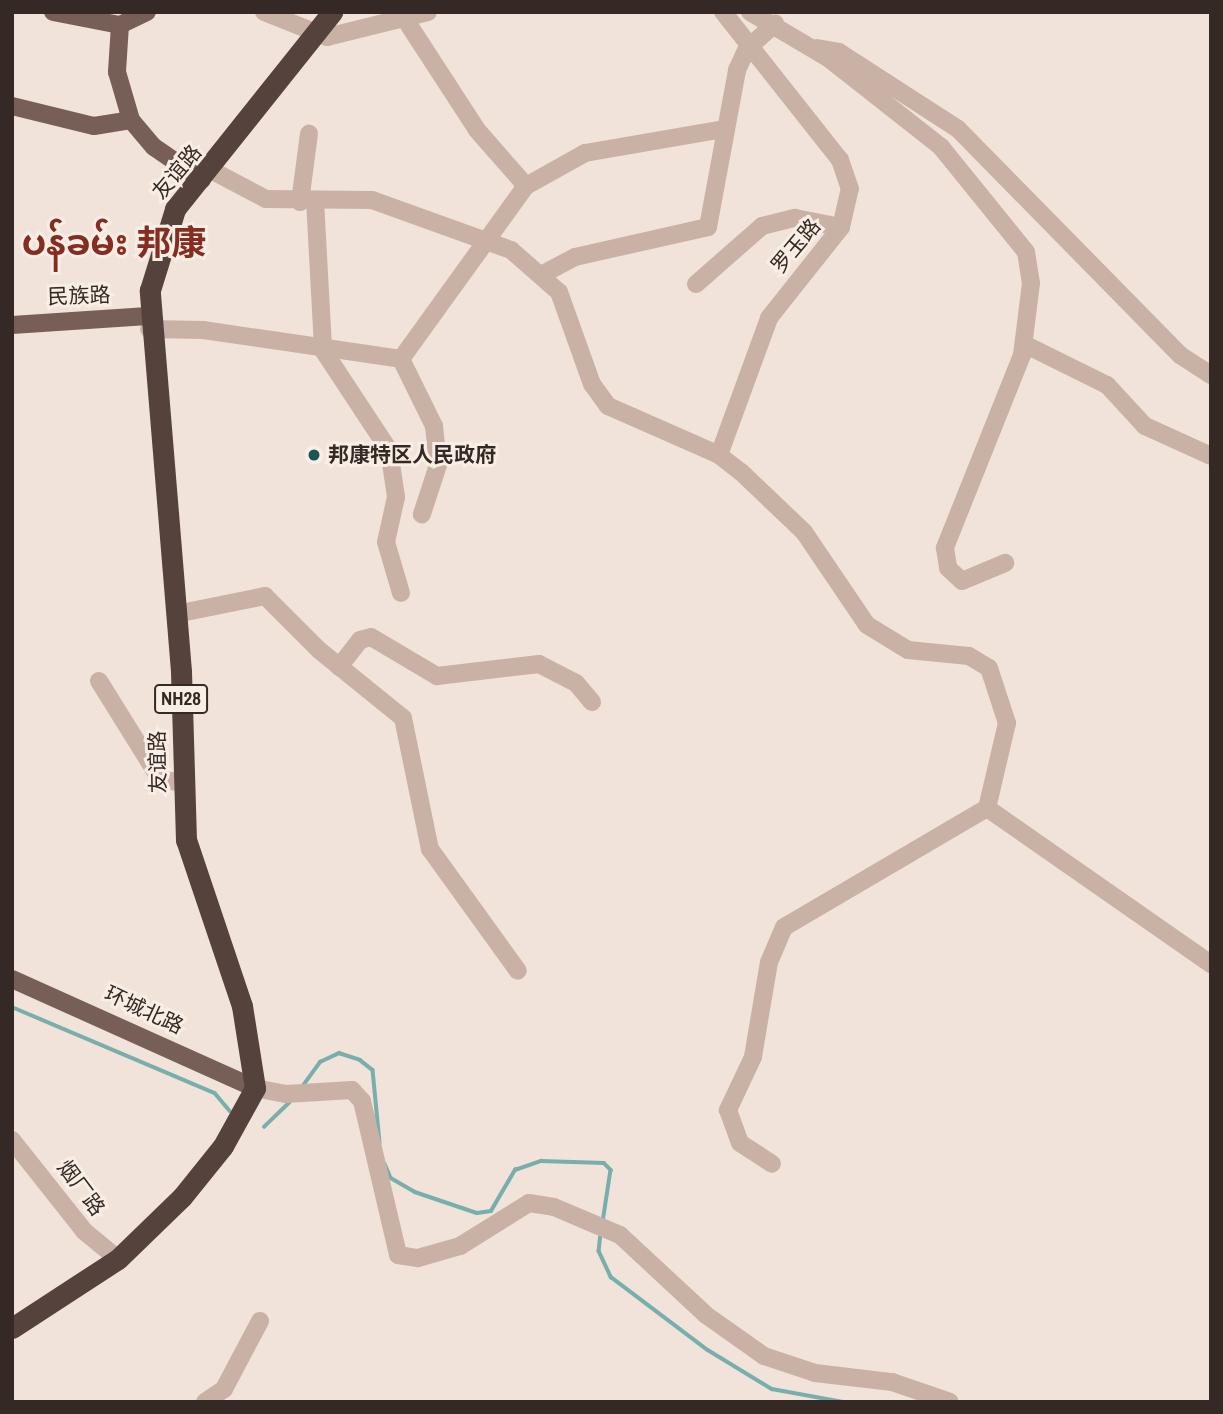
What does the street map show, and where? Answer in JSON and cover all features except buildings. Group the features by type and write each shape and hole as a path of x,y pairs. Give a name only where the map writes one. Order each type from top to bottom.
{"highway":[{"name":"友谊路","path":"255,1088 242,1006 186,840 176,614 149,323 161,238 174,209 206,175 313,33 332,12"},
{"path":"12,1328 118,1259 223,1146 255,1088"}],"main road":[{"path":"52,12 120,24 147,12"},
{"path":"120,24 117,72 131,120 153,147 206,175"},
{"path":"12,106 94,126 131,120"},
{"name":"民族路","path":"12,325 149,323"},
{"name":"环城北路","path":"12,979 255,1088"}],"street":[{"path":"264,12 313,33 336,37 428,12"},
{"name":"罗玉路","path":"719,455 769,318 841,228 850,189 840,160 747,49 723,12"},
{"path":"750,12 775,24 810,47 941,147 1017,236 1030,267 1024,344 945,548 948,568 962,581 1006,563"},
{"path":"405,19 477,130 526,186"},
{"path":"543,274 575,257 704,232 724,129 747,49 775,24"},
{"path":"810,47 839,52 958,129 1180,355 1211,375"},
{"path":"401,359 484,236 526,186 585,153 724,129"},
{"path":"309,134 307,201 323,350 389,450 396,497 386,542 401,593"},
{"path":"206,175 266,199 372,200 484,236 543,274 559,292 592,384 608,406 719,455 804,531 867,625 908,650 969,656 989,668 1007,723 987,808 784,928 769,962 753,1057 729,1110 740,1143 772,1164"},
{"path":"696,284 762,226 794,218 841,228"},
{"path":"149,323 323,350 401,359"},
{"path":"1024,344 1107,385 1145,426 1211,456"},
{"path":"401,359 434,426 438,464 422,514"},
{"path":"176,614 265,596 340,667 403,718 430,849 518,971"},
{"path":"340,667 360,640 371,637 437,676 539,664 576,683 592,702"},
{"path":"99,681 160,779 182,783"},
{"path":"987,808 1211,964"},
{"path":"255,1088 286,1094 352,1090 362,1101 390,1205 390,1242 408,1259 460,1246 529,1203 602,1229 705,1315 764,1356 815,1373 892,1382 950,1402"},
{"name":"烟厂路","path":"12,1140 84,1231 118,1259"},
{"path":"205,1402 224,1389 260,1321"}],"waterway":[{"path":"12,1007 215,1093 230,1111"},
{"path":"302,1087 320,1062 339,1053 360,1060 373,1070 380,1143"},
{"path":"264,1127 289,1103"},
{"path":"385,1164 391,1178 415,1192 477,1213 491,1211 515,1170 541,1161 604,1163 611,1170 603,1222"},
{"path":"601,1233 599,1251 611,1277 708,1350 772,1389 843,1402"}],"place":[{"name":"邦康特区人民政府","path":"314,455"}],"district":[{"name":"ပန်ခမ်း 邦康","path":"114,243"}]}
